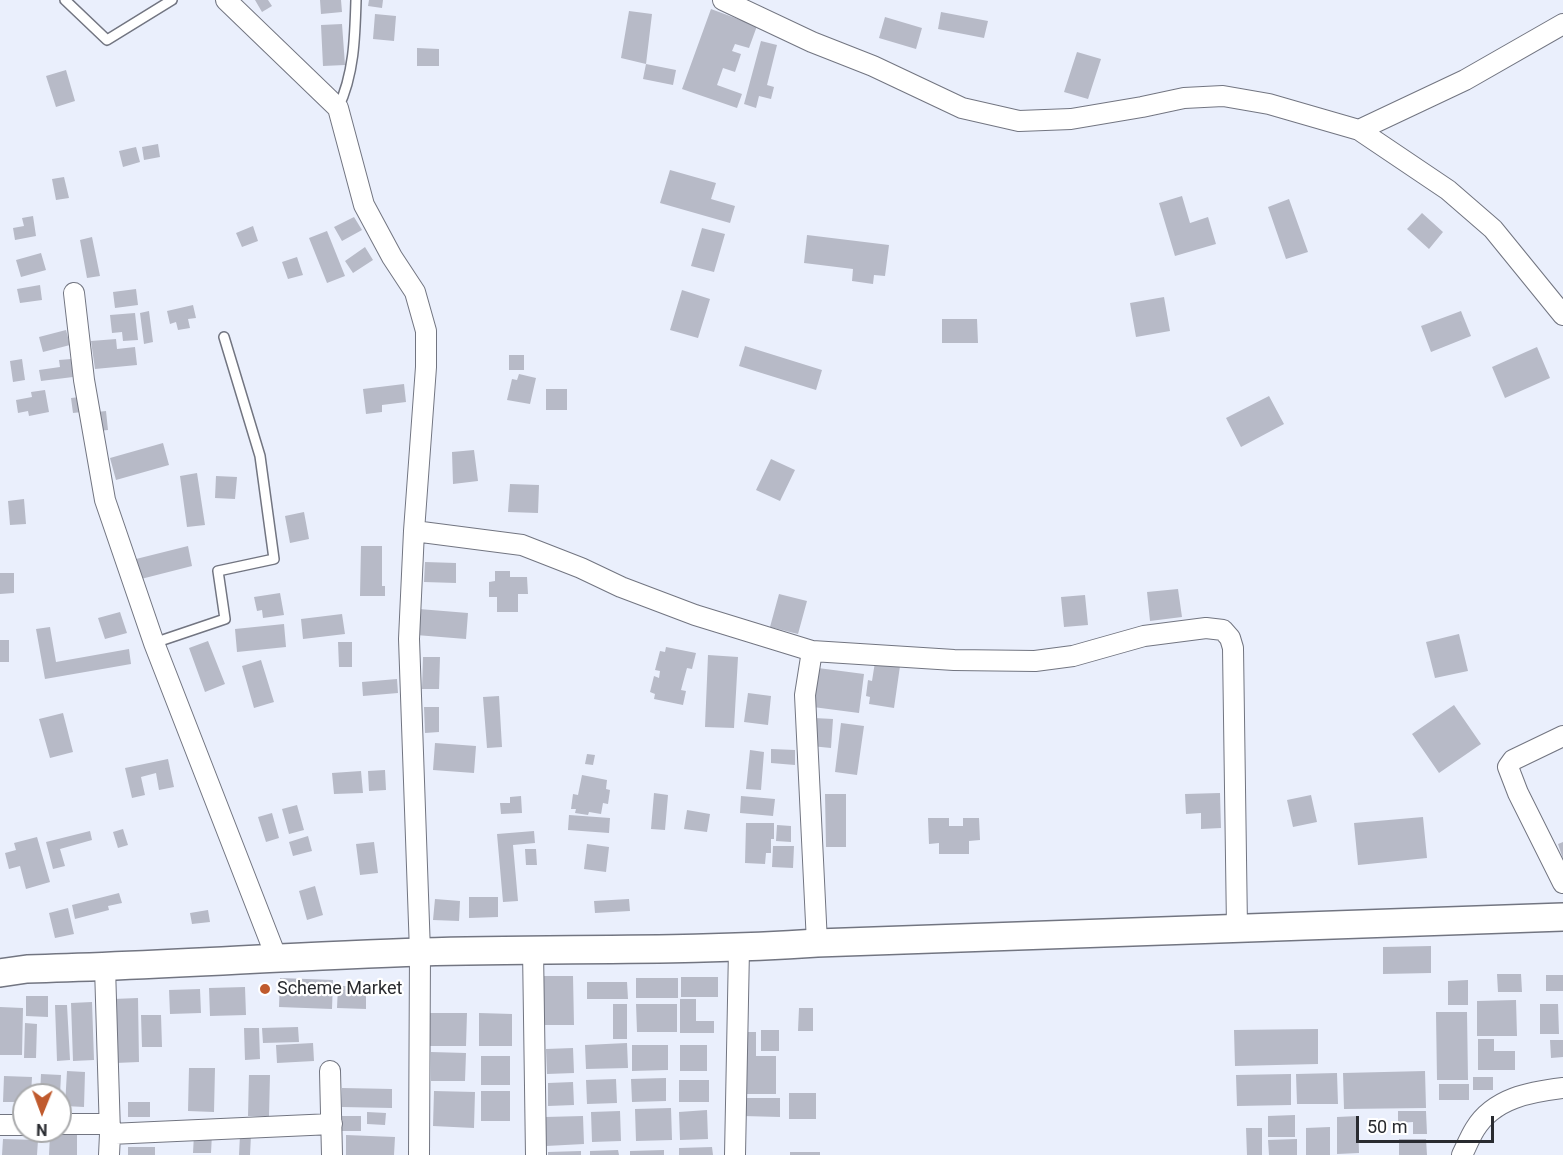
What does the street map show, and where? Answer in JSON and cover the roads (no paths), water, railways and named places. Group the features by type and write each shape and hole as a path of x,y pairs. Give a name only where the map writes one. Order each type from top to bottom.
{"main road":[{"path":"0,973 27,969 420,952 533,949 739,949 817,943 1563,917"}],"street":[{"path":"226,0 338,108 364,204 392,257 415,292 426,331 426,368 409,639 420,952 419,1155"},
{"path":"723,0 962,108 1019,121 1071,119 1184,98 1223,96 1269,104 1359,130 1448,190 1493,229 1563,315"},
{"path":"1359,130 1465,80 1563,24"},
{"path":"74,293 84,380 105,500 154,643 277,959"},
{"path":"414,531 522,545 581,568 621,587 695,615 812,651 954,660 1035,661 1073,656 1144,636 1173,631 1206,628 1223,630 1230,638 1233,648 1237,928"},
{"path":"812,651 805,695 817,943"},
{"path":"1563,736 1514,760 1508,767 1518,793 1563,883"},
{"path":"533,949 536,1155"},
{"path":"735,1155 739,949"},
{"path":"105,967 109,1155"},
{"path":"330,1071 332,1155"},
{"path":"1461,1155 1482,1119 1501,1104 1526,1092 1563,1088"},
{"path":"72,1125 110,1129 332,1124"}],"lane":[{"path":"65,0 107,40 172,0"},
{"path":"338,108 345,93 354,50 356,0"},
{"path":"154,643 225,620 218,571 274,559 260,456 224,337"}],"place":[{"name":"Scheme Market","path":"265,989"}]}
